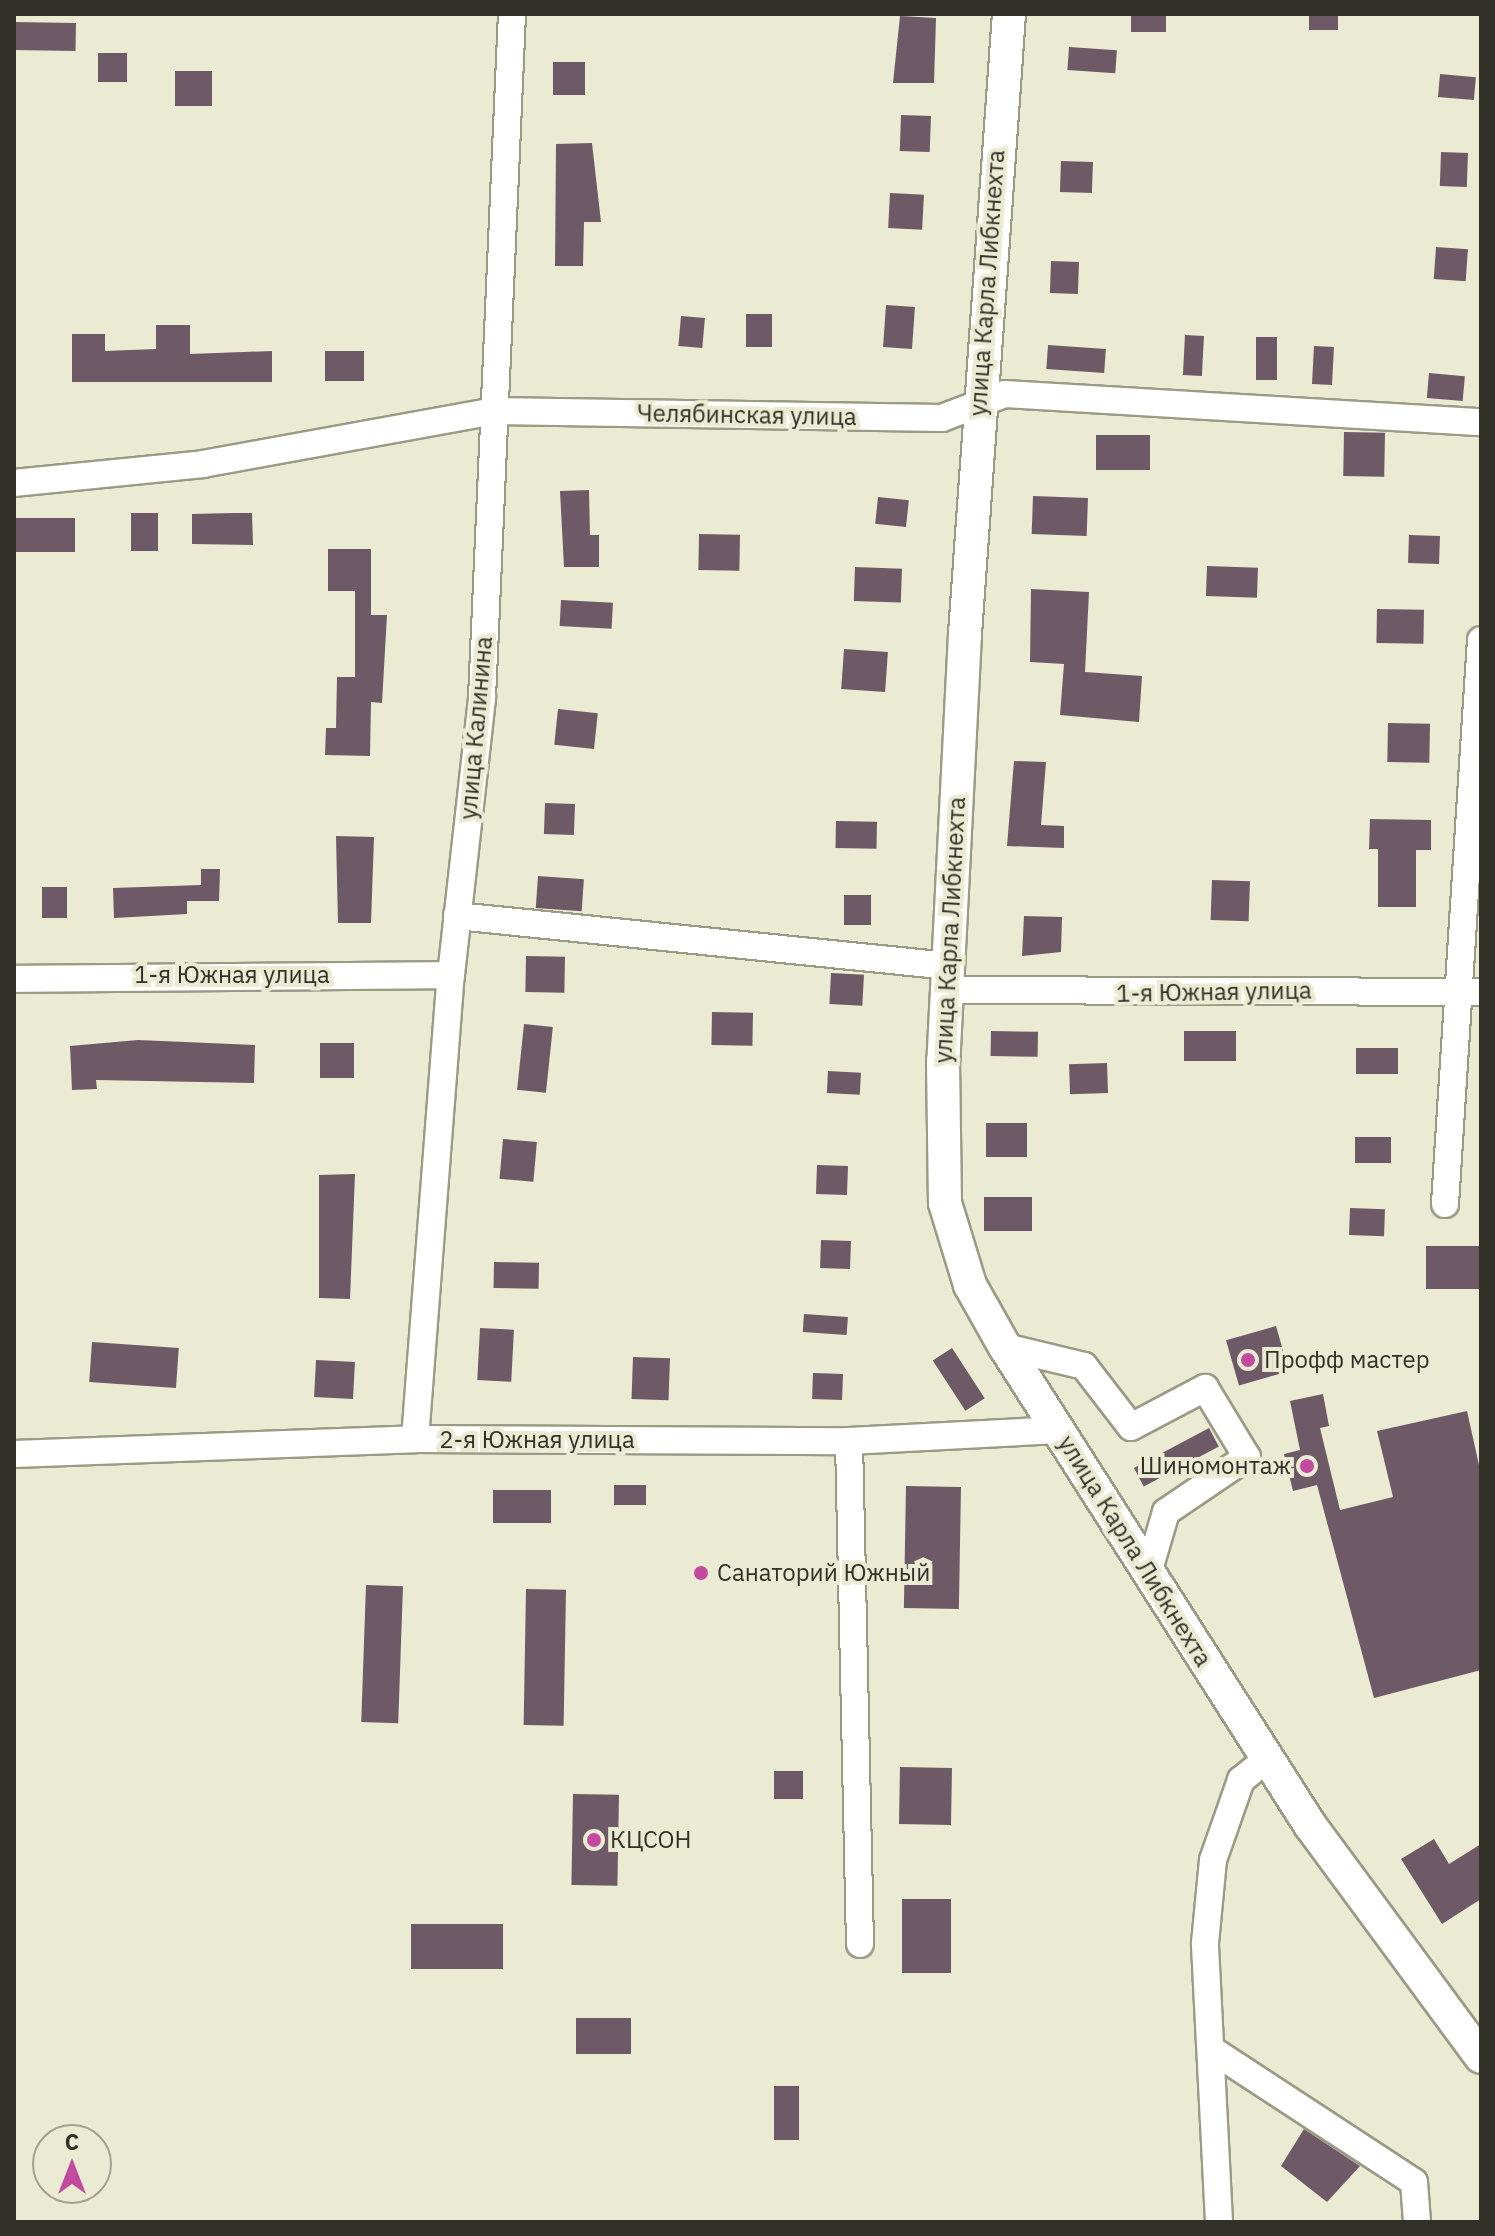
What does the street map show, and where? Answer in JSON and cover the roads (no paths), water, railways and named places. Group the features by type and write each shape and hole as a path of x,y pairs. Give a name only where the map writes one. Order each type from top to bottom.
{"main road":[{"name":"улица Карла Либкнехта","path":"1009,14 978,407 947,978 941,1155 945,1203 970,1285 1005,1347 1267,1759 1477,2053"}],"street":[{"name":"улица Калинина","path":"415,1439 451,975 482,698 512,14"},
{"name":"Челябинская улица","path":"14,483 203,464 494,411 942,418 978,407 1005,394 1481,422"},
{"path":"1445,1204 1469,992 1481,640"},
{"name":"1-я Южная улица","path":"457,916 947,978 1122,995 1469,992"},
{"name":"1-я Южная улица","path":"14,979 223,972 451,975"},
{"path":"1005,1347 1084,1366 1131,1427 1205,1388 1247,1457 1166,1512 1148,1573"},
{"name":"2-я Южная улица","path":"14,1454 415,1439 849,1441 1059,1430"},
{"path":"849,1441 860,1944"},
{"path":"1219,2222 1205,1943 1213,1860 1241,1780 1267,1759"},
{"path":"1212,2050 1414,2182 1417,2222"}],"place":[{"name":"Профф мастер","path":"1248,1360"},
{"name":"Шиномонтаж","path":"1307,1466"},
{"name":"Санаторий Южный","path":"701,1573"},
{"name":"КЦСОН","path":"594,1840"}]}
